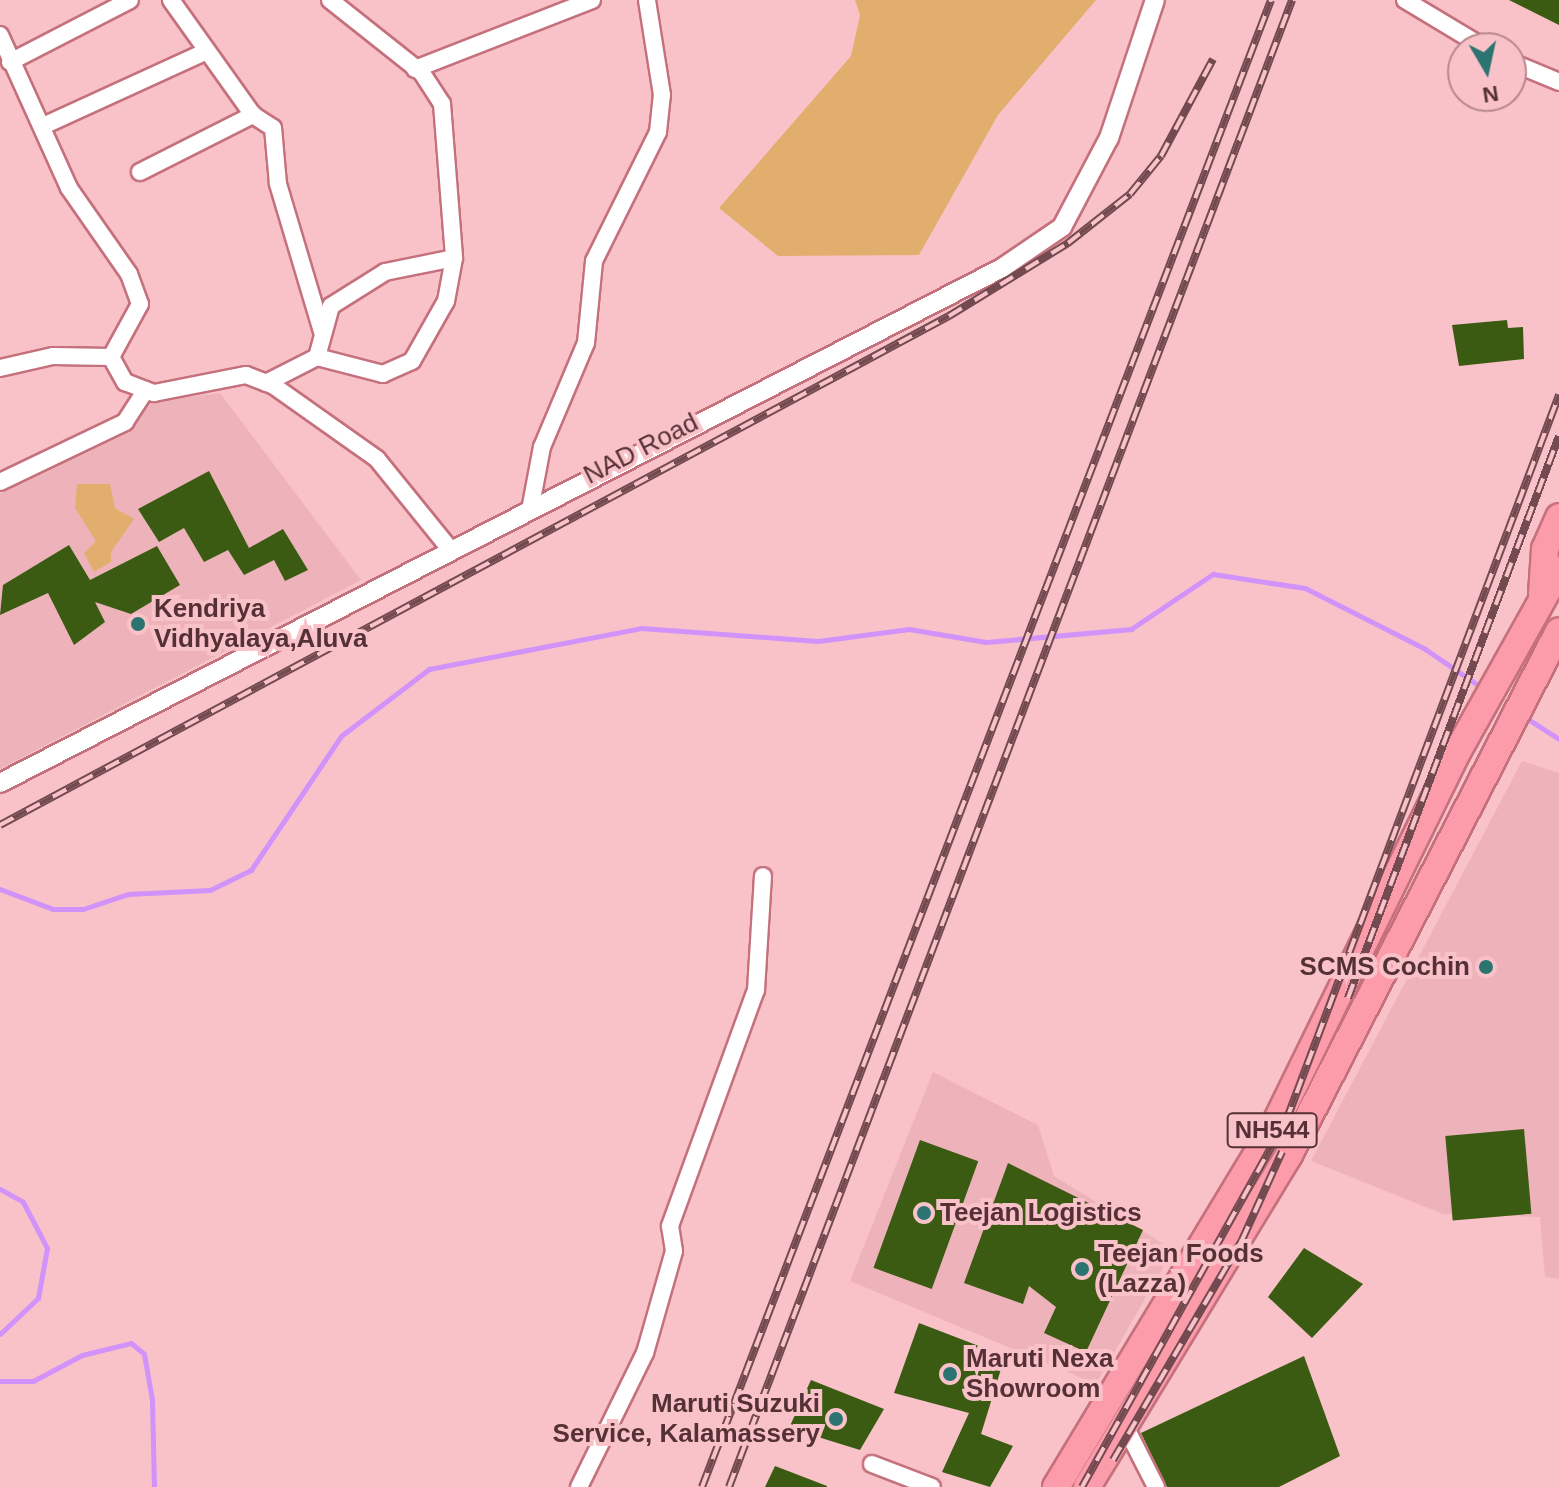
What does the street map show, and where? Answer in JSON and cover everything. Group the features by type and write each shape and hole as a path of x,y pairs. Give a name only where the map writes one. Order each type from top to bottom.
{"highway":[{"name":"NH544","path":"1056,1487 1274,1126 1455,756 1542,598 1545,549 1559,517"},
{"path":"1542,598 1559,570"},
{"name":"NH544","path":"1087,1487 1126,1428 1289,1155 1559,631"}],"street":[{"path":"10,62 130,0"},
{"path":"171,0 205,52 253,115 273,128 278,184 322,332"},
{"path":"266,383 317,357 383,374 412,361 446,301 454,258 442,104 415,69 330,0"},
{"path":"415,69 592,0"},
{"path":"531,505 542,447 586,343 594,261 658,132 662,95 647,0"},
{"name":"NAD Road","path":"0,783 531,505 1002,268 1062,227 1109,138 1155,0"},
{"path":"1405,0 1458,32"},
{"path":"0,35 69,188 129,274 140,304 111,357"},
{"path":"43,126 205,52"},
{"path":"1527,69 1559,82"},
{"path":"140,172 253,115"},
{"path":"317,357 331,306 385,272 454,258"},
{"path":"0,368 53,356 111,357"},
{"path":"111,357 125,382 146,390 246,375 266,383 377,459 449,548"},
{"path":"0,482 125,422 146,390"},
{"path":"579,1487 645,1353 674,1251 670,1226 756,990 763,876"},
{"path":"1126,1428 1156,1487"},
{"path":"872,1464 932,1487"}],"shaded area":[{"path":"855,0 1096,0 998,115 919,255 778,256 719,208 851,56 860,15"},
{"name":"Kendriya Vidhyalaya,Aluva","path":"220,393 361,580 0,769 0,494 130,432 152,402"},
{"path":"77,484 110,484 115,508 134,519 111,552 111,562 94,572 84,553 96,541 75,508"},
{"name":"SCMS Cochin","path":"1522,761 1559,773 1559,1279 1545,1277 1540,1217 1443,1214 1311,1161"},
{"path":"933,1072 1038,1125 1054,1176 1173,1250 1096,1384 850,1281"}],"building":[{"path":"1509,0 1559,0 1559,25"},
{"path":"1507,320 1508,328 1523,327 1524,359 1459,366 1452,325"},
{"path":"209,471 249,548 283,529 308,570 285,581 274,560 244,575 228,550 204,562 184,528 159,542 138,509"},
{"path":"69,545 90,580 157,546 180,585 131,614 95,602 105,622 74,645 48,593 0,615 3,585"},
{"path":"1524,1129 1531,1214 1453,1221 1445,1136"},
{"name":"Teejan Logistics","path":"920,1140 978,1161 932,1289 873,1268"},
{"path":"1008,1163 1143,1230 1086,1352 1044,1333 1056,1307 1029,1286 1023,1304 964,1283"},
{"path":"1304,1248 1363,1284 1312,1338 1268,1297"},
{"name":"Maruti Nexa Showroom","path":"919,1323 1005,1356 981,1434 1013,1446 990,1487 942,1472 969,1413 894,1393"},
{"path":"1304,1356 1340,1456 1279,1487 1167,1487 1141,1433"},
{"name":"Maruti Suzuki Service, Kalamassery","path":"811,1380 884,1409 860,1450 789,1428"},
{"path":"775,1466 827,1486 827,1487 765,1487"}],"waterway":[{"path":"0,889 53,909 83,909 128,894 210,890 251,870 341,736 429,669 641,628 818,641 909,629 986,642 1131,629 1213,574 1305,588 1425,649 1485,690"},
{"path":"1523,716 1559,739"},
{"path":"0,1189 23,1202 47,1248 38,1298 0,1334"},
{"path":"0,1381 33,1381 82,1355 131,1343 144,1354 152,1400 154,1487"}],"railway":[{"path":"702,1487 1271,0"},
{"path":"729,1487 1292,0"},
{"path":"0,825 949,316 1068,243 1130,194 1161,156 1213,59"},
{"path":"1082,1487 1286,1121 1559,395"},
{"path":"1348,998 1559,436"},
{"path":"1113,1460 1242,1240 1282,1152"}],"place":[{"name":"Kendriya Vidhyalaya,Aluva","path":"138,624"},
{"name":"SCMS Cochin","path":"1486,967"},
{"name":"Teejan Logistics","path":"924,1213"},
{"name":"Teejan Foods (Lazza)","path":"1082,1269"},
{"name":"Maruti Nexa Showroom","path":"950,1374"},
{"name":"Maruti Suzuki Service, Kalamassery","path":"836,1419"}]}
